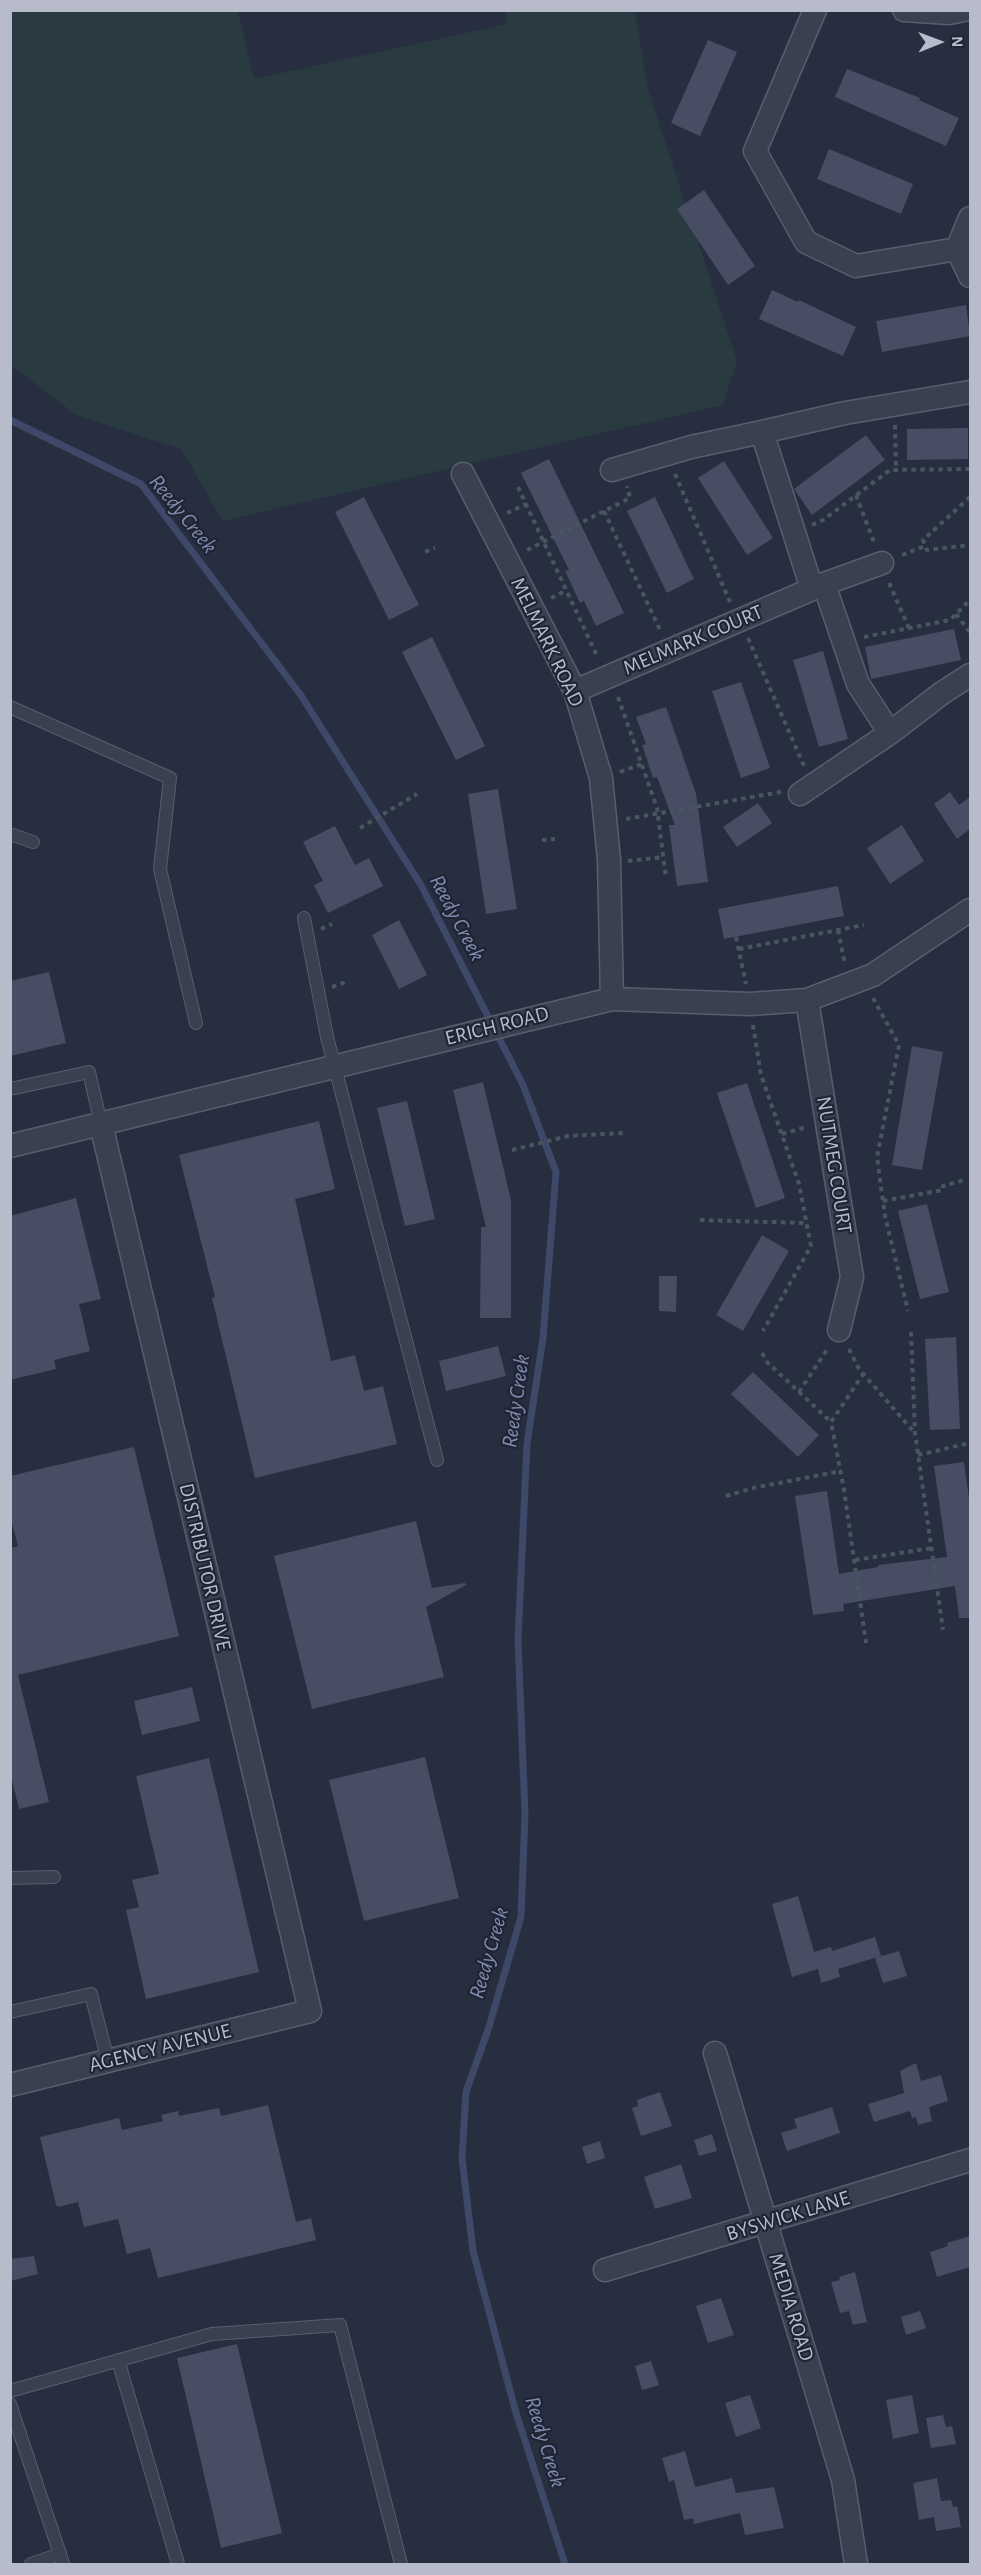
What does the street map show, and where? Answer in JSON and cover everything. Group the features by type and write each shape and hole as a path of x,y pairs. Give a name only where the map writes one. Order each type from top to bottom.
{"street":[{"path":"815,10 755,151 806,242 856,266 957,249"},
{"path":"904,10 949,13 964,10"},
{"path":"970,218 957,249 970,276"},
{"path":"619,474 691,447 845,413 970,392"},
{"path":"762,432 818,586 858,684 890,733"},
{"name":"MELMARK ROAD","path":"463,474 575,691 601,778 609,860 612,999"},
{"name":"MELMARK COURT","path":"575,691 818,586 882,563"},
{"path":"795,786 890,733 942,693 970,675"},
{"name":"ERICH ROAD","path":"10,1146 334,1065 612,999 750,1004 807,1000 873,975 970,910"},
{"name":"NUTMEG COURT","path":"807,1000 852,1277 839,1330"},
{"name":"DISTRIBUTOR DRIVE","path":"100,1124 310,2011"},
{"name":"AGENCY AVENUE","path":"10,2085 310,2011"},
{"name":"MEDIA ROAD","path":"715,2053 843,2480 856,2565"},
{"name":"BYSWICK LANE","path":"605,2270 970,2160"}],"lane":[{"path":"10,707 170,778 160,869 196,1023"},
{"path":"10,834 33,842"},
{"path":"304,918 334,1065 436,1460"},
{"path":"10,1089 89,1072 100,1124"},
{"path":"10,1878 54,1877"},
{"path":"10,2012 91,1994 108,2061"},
{"path":"10,2391 212,2334 340,2325 401,2565"},
{"path":"118,2360 178,2565"},
{"path":"10,2404 61,2559 31,2565"}],"path":[{"path":"895,420 896,470"},
{"path":"672,466 732,605"},
{"path":"808,527 823,520 890,470 970,469"},
{"path":"523,552 630,498 619,474"},
{"path":"518,488 599,659"},
{"path":"856,495 866,523"},
{"path":"970,497 923,540 923,547 927,550 970,545"},
{"path":"504,514 526,504"},
{"path":"604,511 662,634"},
{"path":"425,552 435,548"},
{"path":"547,601 567,590"},
{"path":"859,638 950,620 970,600"},
{"path":"897,603 909,628"},
{"path":"956,614 970,632"},
{"path":"627,819 795,786 748,638"},
{"path":"616,693 658,814 666,878"},
{"path":"617,772 642,764"},
{"path":"360,828 417,794"},
{"path":"542,840 555,839"},
{"path":"631,860 663,857"},
{"path":"739,949 864,925"},
{"path":"838,930 845,966"},
{"path":"736,937 746,984"},
{"path":"871,994 899,1045 877,1157 883,1201 908,1311"},
{"path":"752,1021 761,1075 799,1184 811,1246 763,1331"},
{"path":"782,1134 814,1125"},
{"path":"512,1150 568,1136 623,1133"},
{"path":"883,1201 943,1190 943,1186 964,1180"},
{"path":"700,1220 807,1223"},
{"path":"910,1332 915,1433 944,1630"},
{"path":"762,1353 767,1362 831,1422 841,1471 866,1643"},
{"path":"859,1369 915,1433"},
{"path":"799,1392 815,1370"},
{"path":"831,1422 864,1373"},
{"path":"918,1455 970,1443"},
{"path":"726,1496 753,1488 841,1471"},
{"path":"855,1560 932,1548"}],"shaded area":[{"path":"10,11 238,11 254,79 507,24 505,11 635,11 648,89 737,361 723,405 223,521 181,449 76,415 11,365"}],"building":[{"path":"708,40 737,52 700,136 671,123"},
{"path":"847,69 920,98 919,100 959,118 946,146 835,97"},
{"path":"829,149 913,184 901,214 817,179"},
{"path":"704,190 755,266 728,285 677,209"},
{"path":"772,290 856,327 843,356 759,319"},
{"path":"966,305 970,336 882,352 876,321"},
{"path":"968,428 968,459 907,460 907,429"},
{"path":"866,435 885,460 812,515 794,489"},
{"path":"549,459 624,613 596,626 584,601 580,603 565,571 569,570 521,473"},
{"path":"724,461 773,538 747,555 698,478"},
{"path":"364,497 419,605 389,620 335,512"},
{"path":"655,497 694,579 667,593 627,511"},
{"path":"954,629 961,660 871,679 865,647"},
{"path":"432,637 485,746 456,760 402,652"},
{"path":"823,651 848,739 819,747 793,660"},
{"path":"741,682 770,768 741,778 712,691"},
{"path":"666,707 696,794 708,882 677,886 669,825 675,825 657,777 653,778 642,745 646,744 636,717"},
{"path":"498,789 517,909 486,914 468,794"},
{"path":"950,792 959,805 970,797 970,829 957,839 934,804"},
{"path":"758,803 772,823 737,847 723,827"},
{"path":"902,825 924,861 890,884 867,848"},
{"path":"335,826 355,865 369,858 383,886 328,913 314,885 323,881 303,842"},
{"path":"838,886 844,916 724,939 718,909"},
{"path":"399,920 427,975 399,989 372,935"},
{"path":"49,972 66,1043 10,1056 10,981"},
{"path":"912,1046 943,1052 922,1170 892,1165"},
{"path":"483,1082 511,1200 511,1318 480,1318 481,1227 486,1227 453,1090"},
{"path":"747,1083 785,1198 756,1208 717,1093"},
{"path":"407,1101 435,1219 405,1226 377,1108"},
{"path":"319,1121 335,1189 295,1199 331,1361 355,1355 364,1391 383,1386 397,1444 255,1478 212,1298 215,1297 179,1155"},
{"path":"76,1198 101,1299 79,1304 90,1351 54,1360 56,1369 10,1380 10,1216"},
{"path":"927,1204 949,1292 920,1299 898,1211"},
{"path":"762,1235 789,1251 743,1331 716,1315"},
{"path":"659,1276 677,1276 676,1312 659,1311"},
{"path":"956,1337 960,1429 930,1430 925,1339"},
{"path":"498,1346 506,1376 446,1391 439,1361"},
{"path":"753,1372 819,1435 798,1457 731,1394"},
{"path":"134,1447 179,1636 18,1675 49,1802 19,1809 10,1772 10,1548 18,1546 10,1516 10,1476"},
{"path":"964,1462 970,1506 970,1618 959,1618 955,1586 843,1604 844,1611 813,1615 795,1496 827,1491 839,1574 878,1567 878,1565 947,1557 934,1466"},
{"path":"416,1521 432,1588 465,1583 466,1585 426,1607 444,1677 312,1709 274,1556"},
{"path":"192,1687 200,1721 142,1735 134,1701"},
{"path":"425,1757 459,1898 364,1921 329,1780"},
{"path":"209,1758 259,1972 146,1999 126,1910 139,1907 132,1880 159,1874 136,1776"},
{"path":"798,1896 814,1952 831,1947 832,1951 875,1937 881,1956 838,1969 840,1977 821,1983 818,1969 792,1977 772,1904"},
{"path":"899,1951 907,1976 883,1983 875,1958"},
{"path":"916,2063 921,2081 941,2075 948,2101 929,2107 932,2121 918,2125 916,2117 912,2118 910,2111 874,2122 868,2104 904,2093 900,2071"},
{"path":"660,2092 672,2126 641,2136 632,2108 638,2106 637,2100"},
{"path":"268,2105 296,2222 311,2218 316,2240 158,2278 150,2248 127,2254 118,2219 84,2227 78,2202 58,2207 56,2205 40,2137 119,2118 122,2130 163,2121 161,2115 178,2111 179,2116 219,2108 221,2116"},
{"path":"832,2107 840,2133 787,2151 781,2133 797,2128 794,2119"},
{"path":"712,2134 717,2151 699,2156 694,2140"},
{"path":"600,2141 605,2158 587,2164 582,2147"},
{"path":"681,2164 692,2198 655,2209 644,2177"},
{"path":"970,2236 970,2267 937,2277 930,2252 948,2246 947,2243"},
{"path":"34,2256 38,2274 10,2281 10,2259"},
{"path":"855,2272 867,2322 853,2325 849,2311 840,2313 831,2282"},
{"path":"721,2298 734,2335 708,2343 696,2306"},
{"path":"920,2311 926,2328 906,2335 901,2317"},
{"path":"237,2344 282,2533 221,2548 177,2358"},
{"path":"651,2361 659,2385 642,2390 635,2366"},
{"path":"750,2395 761,2428 736,2437 725,2403"},
{"path":"912,2395 919,2433 893,2439 886,2400"},
{"path":"943,2415 946,2427 952,2426 956,2444 931,2448 926,2418"},
{"path":"685,2451 695,2487 732,2478 736,2493 774,2487 784,2528 745,2535 740,2513 694,2524 693,2518 684,2520 674,2480 669,2482 662,2458"},
{"path":"937,2478 941,2501 951,2500 953,2507 957,2506 961,2527 936,2531 934,2517 919,2520 913,2483"}],"waterway":[{"name":"Reedy Creek","path":"10,420 141,484 300,694 421,885 523,1085 556,1172 543,1338 527,1444 518,1640 525,1814 521,1917 488,2030 466,2092 462,2158 473,2251 516,2413 565,2564"}]}
